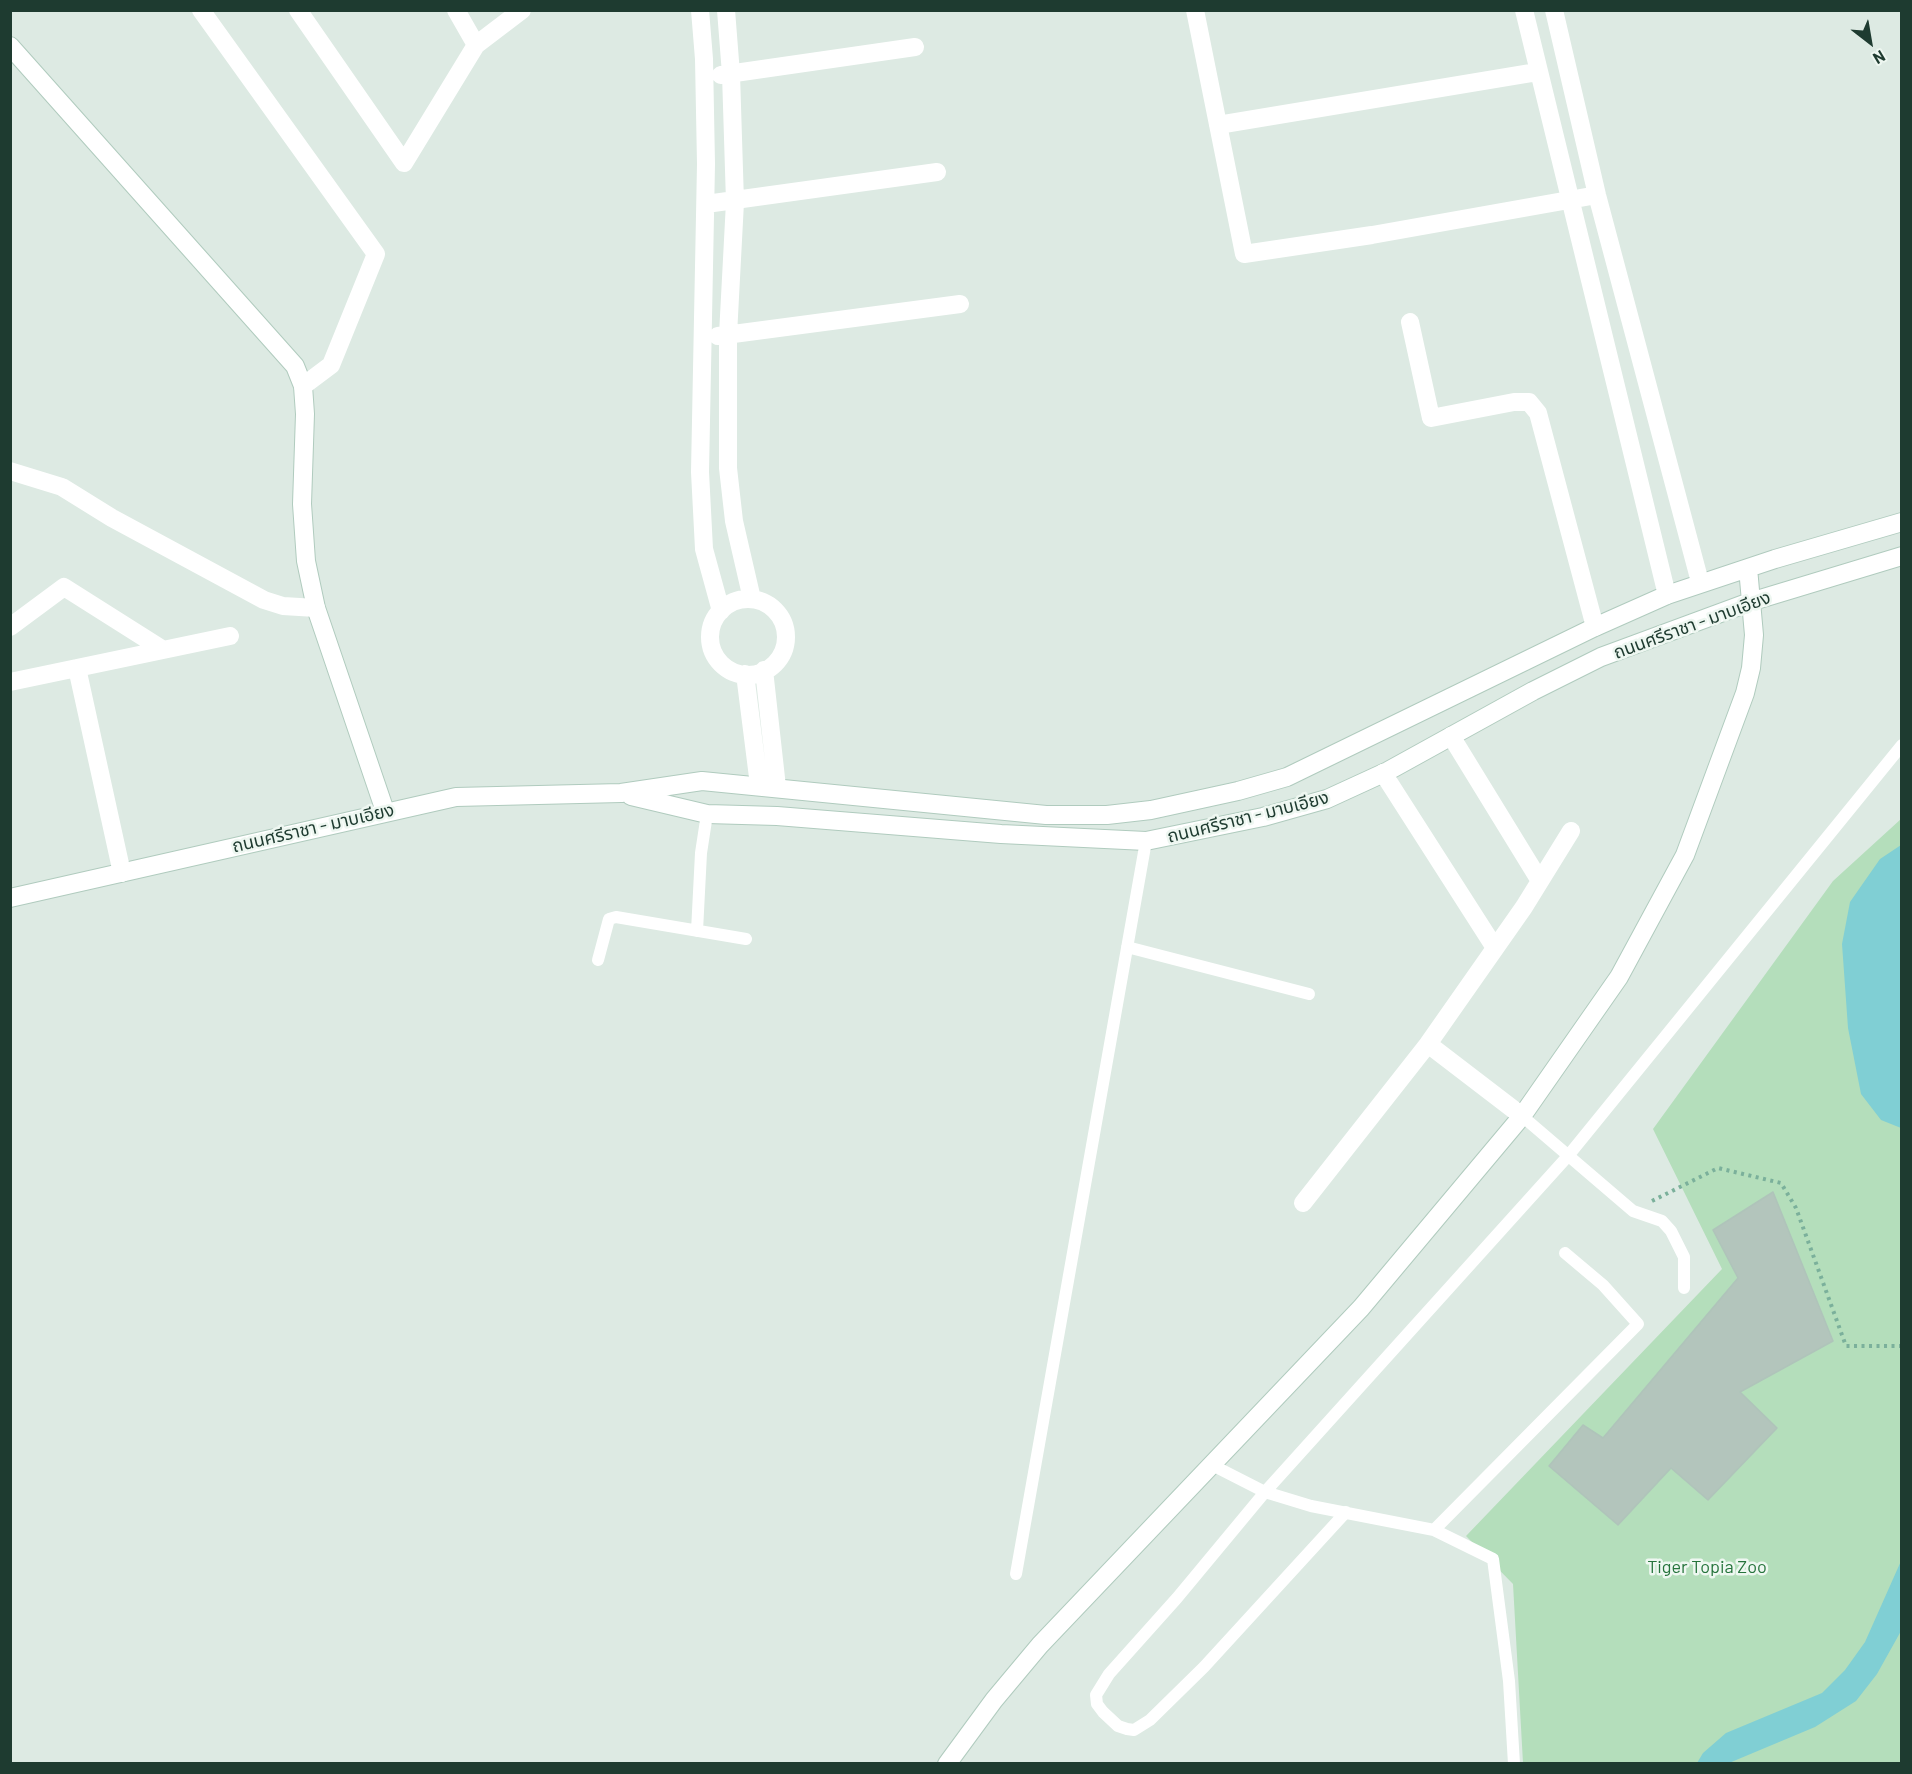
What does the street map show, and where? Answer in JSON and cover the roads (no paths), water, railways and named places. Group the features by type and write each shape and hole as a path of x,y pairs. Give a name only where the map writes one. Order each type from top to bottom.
{"street":[{"path":"201,10 376,254 331,364 303,386"},
{"path":"298,10 404,163 476,45 522,10"},
{"path":"456,10 476,45"},
{"path":"700,10 704,77 706,204 700,472 705,549 721,610"},
{"path":"726,10 731,75 735,202 728,335 728,468 734,520 752,599"},
{"path":"1195,10 1244,254 1372,235 1597,195"},
{"path":"1524,10 1537,72 1667,595"},
{"path":"1554,10 1597,195 1701,582"},
{"path":"10,46 295,366 303,386 302,504 306,561 316,608 385,812"},
{"path":"704,77 731,75 915,47"},
{"path":"1218,125 1537,72"},
{"path":"706,204 735,202 937,172"},
{"path":"702,338 960,304"},
{"path":"1410,322 1431,418 1514,402 1529,402 1538,413 1595,627"},
{"path":"10,471 62,487 112,518 264,600 283,606 316,608"},
{"path":"703,527 734,520"},
{"name":"ถนนศรีราชา - มาบเอียง","path":"10,898 456,797 621,793 702,781 1046,815 1107,815 1151,810 1238,792 1287,777 1595,627 1667,595 1701,582 1902,522"},
{"name":"ถนนศรีราชา - มาบเอียง","path":"621,793 707,814 768,816 1001,834 1146,841 1327,799 1383,773 1601,657 1750,602 1902,556"},
{"path":"947,1764 994,1700 1040,1645 1214,1466 1361,1308 1522,1116 1619,977 1685,855 1747,685 1754,635 1748,568"},
{"path":"10,627 64,586 162,649"},
{"path":"752,599 773,608 785,627 784,650 778,660 764,670 745,674 732,672 715,656 710,632 721,610 730,603 752,599"},
{"path":"10,682 230,636"},
{"path":"77,668 122,873"},
{"path":"764,670 768,816"},
{"path":"745,674 768,786"},
{"path":"1450,736 1540,880"},
{"path":"1383,773 1495,948"},
{"path":"1303,1203 1428,1044 1495,948 1571,831"},
{"path":"1428,1044 1522,1116"}],"lane":[{"path":"1346,1512 1204,1666 1150,1720 1134,1730 1118,1726 1097,1704 1095,1698 1099,1688 1265,1492 1568,1156 1902,745"},
{"path":"697,931 701,854 707,814"},
{"path":"1016,1574 1146,841"},
{"path":"598,960 612,917 746,939"},
{"path":"1127,947 1309,994"},
{"path":"1522,1116 1633,1210 1662,1221 1671,1231 1684,1257 1684,1288"},
{"path":"1434,1530 1638,1323 1603,1286 1565,1253"},
{"path":"1214,1466 1265,1492 1434,1530 1493,1558 1509,1681 1514,1764"}],"water":[{"path":"1901,845 1901,1128 1881,1120 1861,1094 1848,1028 1842,944 1850,902 1880,859"},
{"path":"1901,1561 1901,1631 1877,1674 1856,1701 1815,1727 1729,1763 1697,1763 1703,1753 1726,1733 1822,1693 1845,1670 1865,1642"}],"park label":[{"name":"Tiger Topia Zoo","path":"1707,1567"}]}
